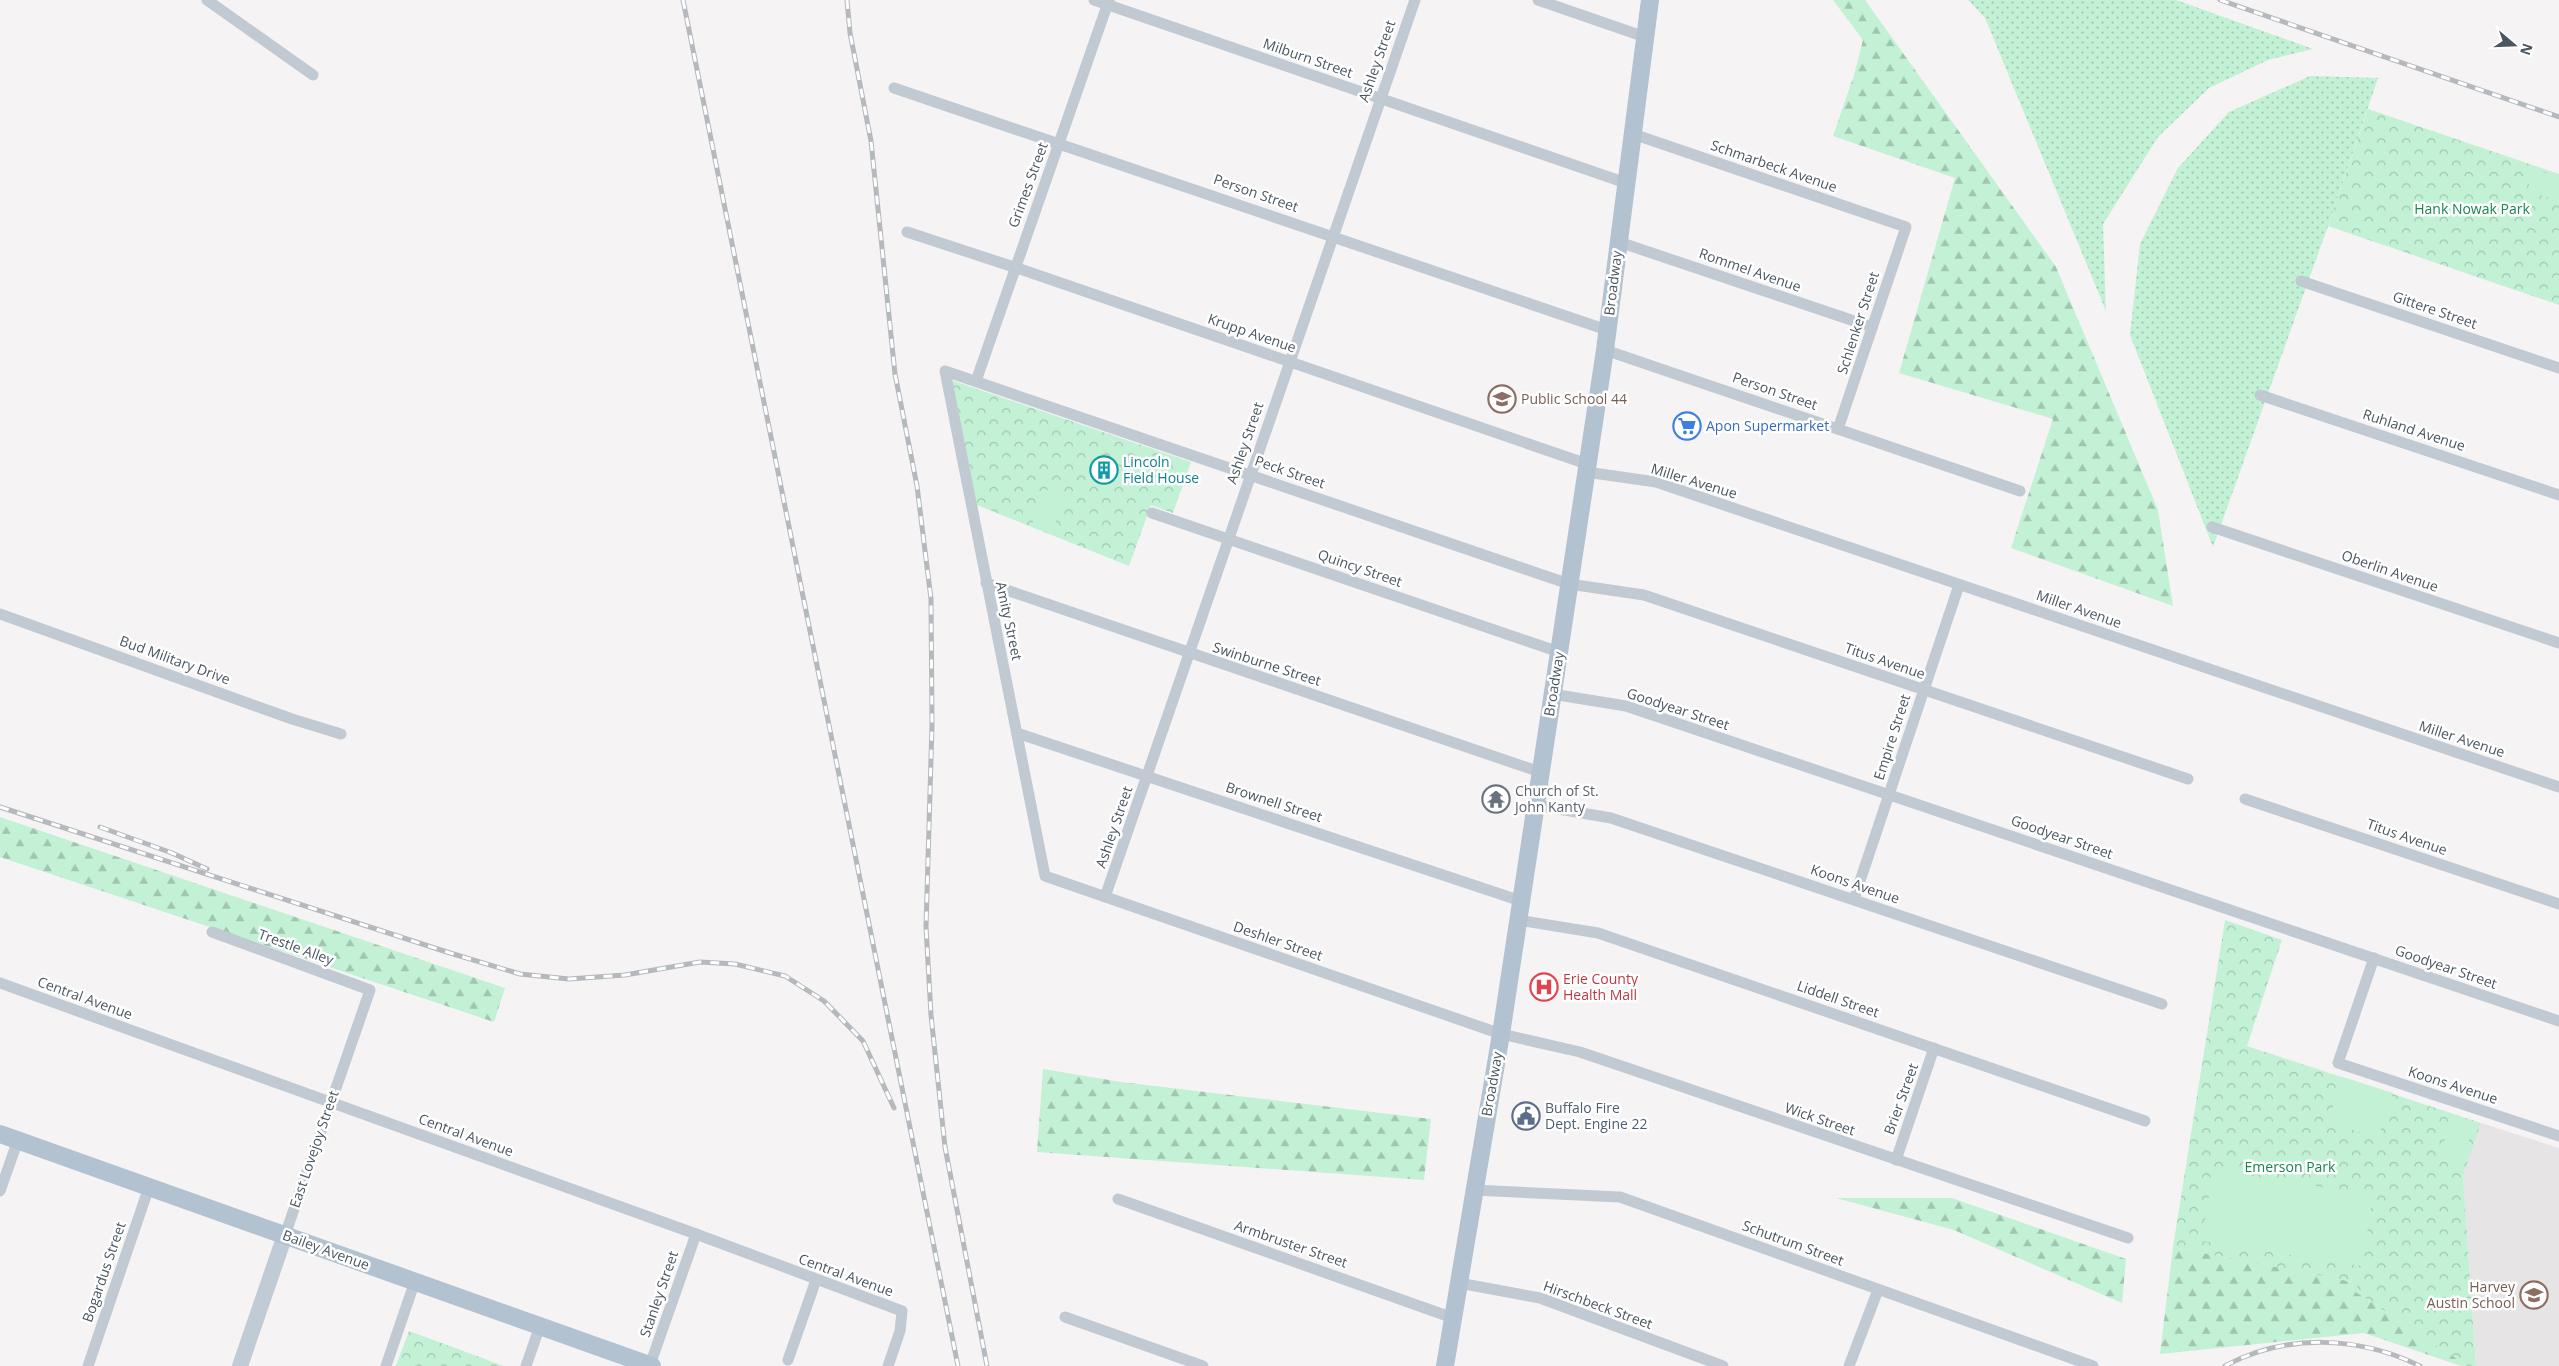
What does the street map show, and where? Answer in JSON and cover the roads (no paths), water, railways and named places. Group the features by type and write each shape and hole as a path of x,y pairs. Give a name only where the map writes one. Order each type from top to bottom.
{"main road":[{"name":"Broadway","path":"1445,1366 1501,1034 1587,468 1619,242 1650,0"},
{"name":"Bailey Avenue","path":"0,1134 651,1366"}],"street":[{"path":"207,0 313,75"},
{"name":"Milburn Street","path":"1094,0 1109,2 1626,183"},
{"name":"Ashley Street","path":"1105,897 1288,361 1415,0"},
{"path":"1538,0 1645,37"},
{"name":"Grimes Street","path":"976,381 1014,267 1109,2"},
{"name":"Person Street","path":"894,88 1059,142 1607,330"},
{"name":"Schmarbeck Avenue","path":"1632,134 1906,227"},
{"name":"Schlenker Street","path":"1838,429 1906,227"},
{"name":"Krupp Avenue","path":"907,232 1288,361 1587,468"},
{"name":"Rommel Avenue","path":"1619,242 1872,326"},
{"name":"Gittere Street","path":"2301,281 2559,368"},
{"name":"Person Street","path":"1604,350 2020,491"},
{"name":"Peck Street","path":"945,371 1569,584"},
{"name":"Amity Street","path":"945,371 1045,876"},
{"name":"Ruhland Avenue","path":"2260,395 2559,495"},
{"name":"Miller Avenue","path":"1587,468 1656,482 2559,787"},
{"name":"Quincy Street","path":"1152,513 1559,652"},
{"name":"Oberlin Avenue","path":"2212,527 2559,643"},
{"name":"Swinburne Street","path":"986,583 1540,772"},
{"name":"Titus Avenue","path":"1569,584 1644,595 2188,779"},
{"name":"Empire Street","path":"1854,900 1923,690 1960,585"},
{"name":"Bud Military Drive","path":"0,614 292,719 341,734"},
{"name":"Goodyear Street","path":"1552,694 1626,706 2559,1021"},
{"name":"Brownell Street","path":"1017,733 1521,901"},
{"name":"Titus Avenue","path":"2245,798 2559,904"},
{"name":"Koons Avenue","path":"1535,805 1611,818 2162,1004"},
{"name":"Deshler Street","path":"1045,876 1501,1034"},
{"name":"Liddell Street","path":"1518,920 1598,933 2145,1120"},
{"name":"Trestle Alley","path":"212,932 370,990"},
{"name":"Koons Avenue","path":"2374,958 2338,1063 2559,1136"},
{"name":"Central Avenue","path":"0,983 696,1234 902,1311 900,1331 888,1366"},
{"name":"East Lovejoy Street","path":"240,1366 370,990"},
{"name":"Wick Street","path":"1501,1034 1580,1052 2128,1238"},
{"name":"Brier Street","path":"1896,1160 1934,1048"},
{"path":"0,1191 18,1140"},
{"name":"Bogardus Street","path":"88,1366 149,1187"},
{"name":"Schutrum Street","path":"1474,1190 1620,1197 2093,1366"},
{"name":"Armbruster Street","path":"1118,1199 1453,1318"},
{"name":"Stanley Street","path":"651,1366 696,1234"},
{"path":"788,1360 816,1280"},
{"path":"386,1366 415,1282"},
{"name":"Hirschbeck Street","path":"1459,1283 1540,1298 1723,1366"},
{"path":"1849,1366 1878,1290"},
{"path":"1065,1317 1203,1366"},
{"path":"526,1366 540,1326"}],"railway":[{"path":"683,0 958,1366"},
{"path":"847,0 850,33 871,141 895,374 917,486 931,599 932,725 926,927 931,1015 945,1147 987,1366"},
{"path":"2220,0 2559,117"},
{"path":"0,807 520,974 569,979 625,975 700,962 735,964 785,976 824,1001 863,1041 894,1108"},
{"path":"100,827 172,853 207,869"},
{"path":"2225,1366 2248,1355 2273,1348 2322,1342 2348,1344 2372,1349 2397,1356 2420,1366"}],"place":[{"name":"Public School 44","path":"1502,399"},
{"name":"Apon Supermarket","path":"1687,426"},
{"name":"Lincoln Field House","path":"1104,470"},
{"name":"Church of St. John Kanty","path":"1496,799"},
{"name":"Erie County Health Mall","path":"1544,987"},
{"name":"Buffalo Fire Dept. Engine 22","path":"1526,1116"},
{"name":"Harvey Austin School","path":"2534,1295"}],"park label":[{"name":"Hank Nowak Park","path":"2472,209"},
{"name":"Emerson Park","path":"2290,1167"}]}
